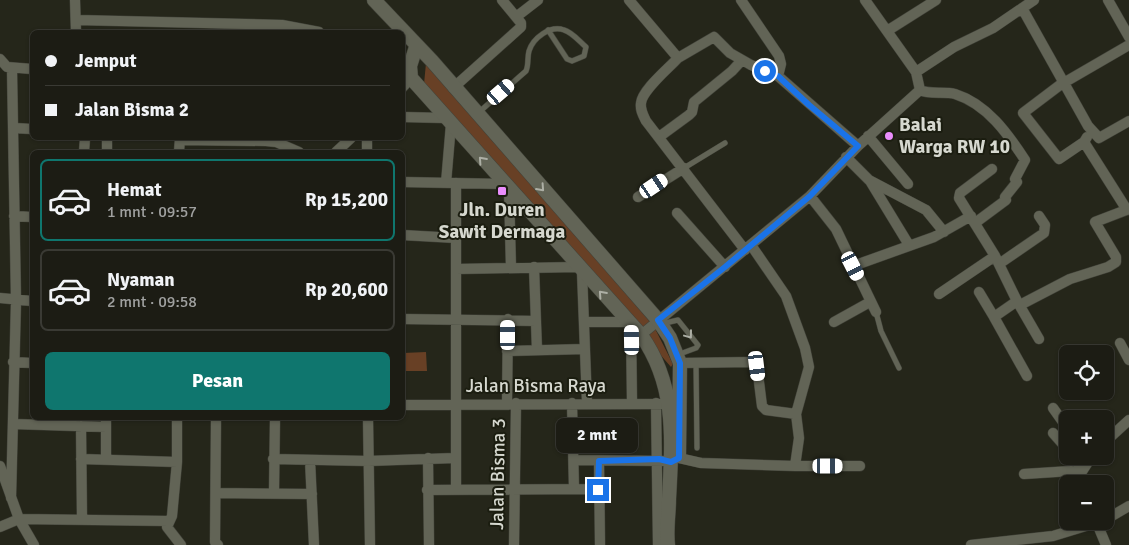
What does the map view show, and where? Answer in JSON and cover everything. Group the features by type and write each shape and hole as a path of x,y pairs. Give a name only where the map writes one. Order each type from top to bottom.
{"street":[{"path":"75,0 76,30"},
{"path":"373,0 400,30"},
{"path":"453,88 521,27 521,23 502,0"},
{"path":"516,17 538,0"},
{"path":"629,0 678,58"},
{"path":"741,0 779,56 781,64 778,76"},
{"path":"865,0 916,72 920,90"},
{"path":"887,31 936,0"},
{"path":"916,72 954,47 993,28 1034,0"},
{"path":"1108,0 1129,37"},
{"path":"1022,8 1093,132 1099,138 1129,122"},
{"path":"77,20 282,25 308,30"},
{"path":"405,35 432,61 453,88 659,322 670,338 678,359 670,460 668,545"},
{"path":"796,466 799,438 796,414 809,367 805,348 786,296 659,137 644,116 641,102 646,92 678,58 712,37 742,60 778,76 858,146"},
{"path":"1093,132 1084,142 1059,159 1024,113 1064,84 1129,45"},
{"path":"416,47 407,83 448,121 655,354 670,460 658,545"},
{"path":"0,59 7,67 12,69 30,70"},
{"path":"659,137 689,115 692,112 694,102 732,71 742,60"},
{"path":"11,498 16,301 12,69"},
{"path":"853,266 973,220 1006,200 1005,197 1017,182 1016,179 1028,164 1003,127 949,92 924,92 920,90"},
{"path":"584,322 633,328 659,322 810,196 846,157 920,90"},
{"path":"405,116 448,121"},
{"path":"448,121 456,238 456,488"},
{"path":"14,128 30,129"},
{"path":"868,136 908,184"},
{"path":"266,140 294,150"},
{"path":"338,150 349,140"},
{"path":"994,317 1070,279 1108,267 1116,262 1116,258 1095,222 1128,210 1084,142"},
{"path":"846,157 869,180 909,245"},
{"path":"638,197 684,168"},
{"path":"992,169 960,194 959,198 997,260 1039,339"},
{"path":"869,180 926,210 944,232"},
{"path":"405,182 507,187"},
{"path":"507,187 511,268"},
{"path":"810,196 836,229 876,312"},
{"path":"677,213 725,267"},
{"path":"14,216 30,217"},
{"path":"939,294 1044,233 1045,225 1039,216"},
{"path":"405,235 456,238"},
{"path":"534,268 537,350"},
{"path":"456,269 580,269"},
{"path":"580,269 587,403"},
{"path":"979,292 1027,376"},
{"path":"0,298 30,301"},
{"path":"834,322 870,302"},
{"path":"405,319 536,321"},
{"name":"Jalan Bisma 3","path":"508,320 507,351 512,403 515,489 514,545"},
{"path":"632,403 633,328"},
{"path":"1120,343 1129,360"},
{"path":"507,351 585,349"},
{"path":"678,359 696,362 752,362 757,366 762,406 766,410 796,414"},
{"path":"13,362 30,363"},
{"name":"Jalan Bisma Raya","path":"405,405 456,403 663,403"},
{"path":"572,403 574,489"},
{"path":"1053,408 1059,416"},
{"path":"177,420 177,462 172,516 167,527 181,545"},
{"path":"216,420 215,542 218,545"},
{"path":"274,492 275,420"},
{"path":"368,420 370,545"},
{"path":"1114,434 1129,420"},
{"path":"12,424 82,426 106,422 106,459"},
{"path":"82,426 82,519"},
{"path":"1053,433 1059,440"},
{"path":"428,458 429,545"},
{"path":"273,459 368,461 455,458"},
{"path":"81,459 177,462"},
{"path":"310,460 314,545"},
{"path":"574,460 670,460 701,463 860,466"},
{"path":"599,461 600,545"},
{"path":"0,466 30,544"},
{"path":"1024,474 1071,471 1080,475"},
{"path":"427,490 456,488 598,490"},
{"path":"216,493 274,492 312,494"},
{"path":"1114,514 1129,506"},
{"path":"0,526 19,519 169,521"},
{"path":"971,545 1053,536 1073,530"},
{"path":"1102,530 1106,545"}],"lane":[{"path":"476,114 526,71 529,63 529,51 548,30 562,29 568,31 586,47 584,56 572,60 567,59 548,30"},
{"path":"684,168 725,143"},
{"path":"876,312 881,332 898,368"},
{"path":"659,322 678,320 698,345 678,359"},
{"path":"696,362 697,448"}],"shaded area":[{"path":"426,63 645,309 673,364 671,367 424,84"},
{"path":"426,352 427,371 405,371 405,353"}],"place":[{"name":"Balai Warga RW 10","path":"889,136"},
{"name":"Jln. Duren Sawit Dermaga","path":"502,191"}],"route":[{"path":"598,490 599,461 659,459 676,462 679,458 680,363 670,338 658,320 810,196 858,146 778,76 765,71"}]}
